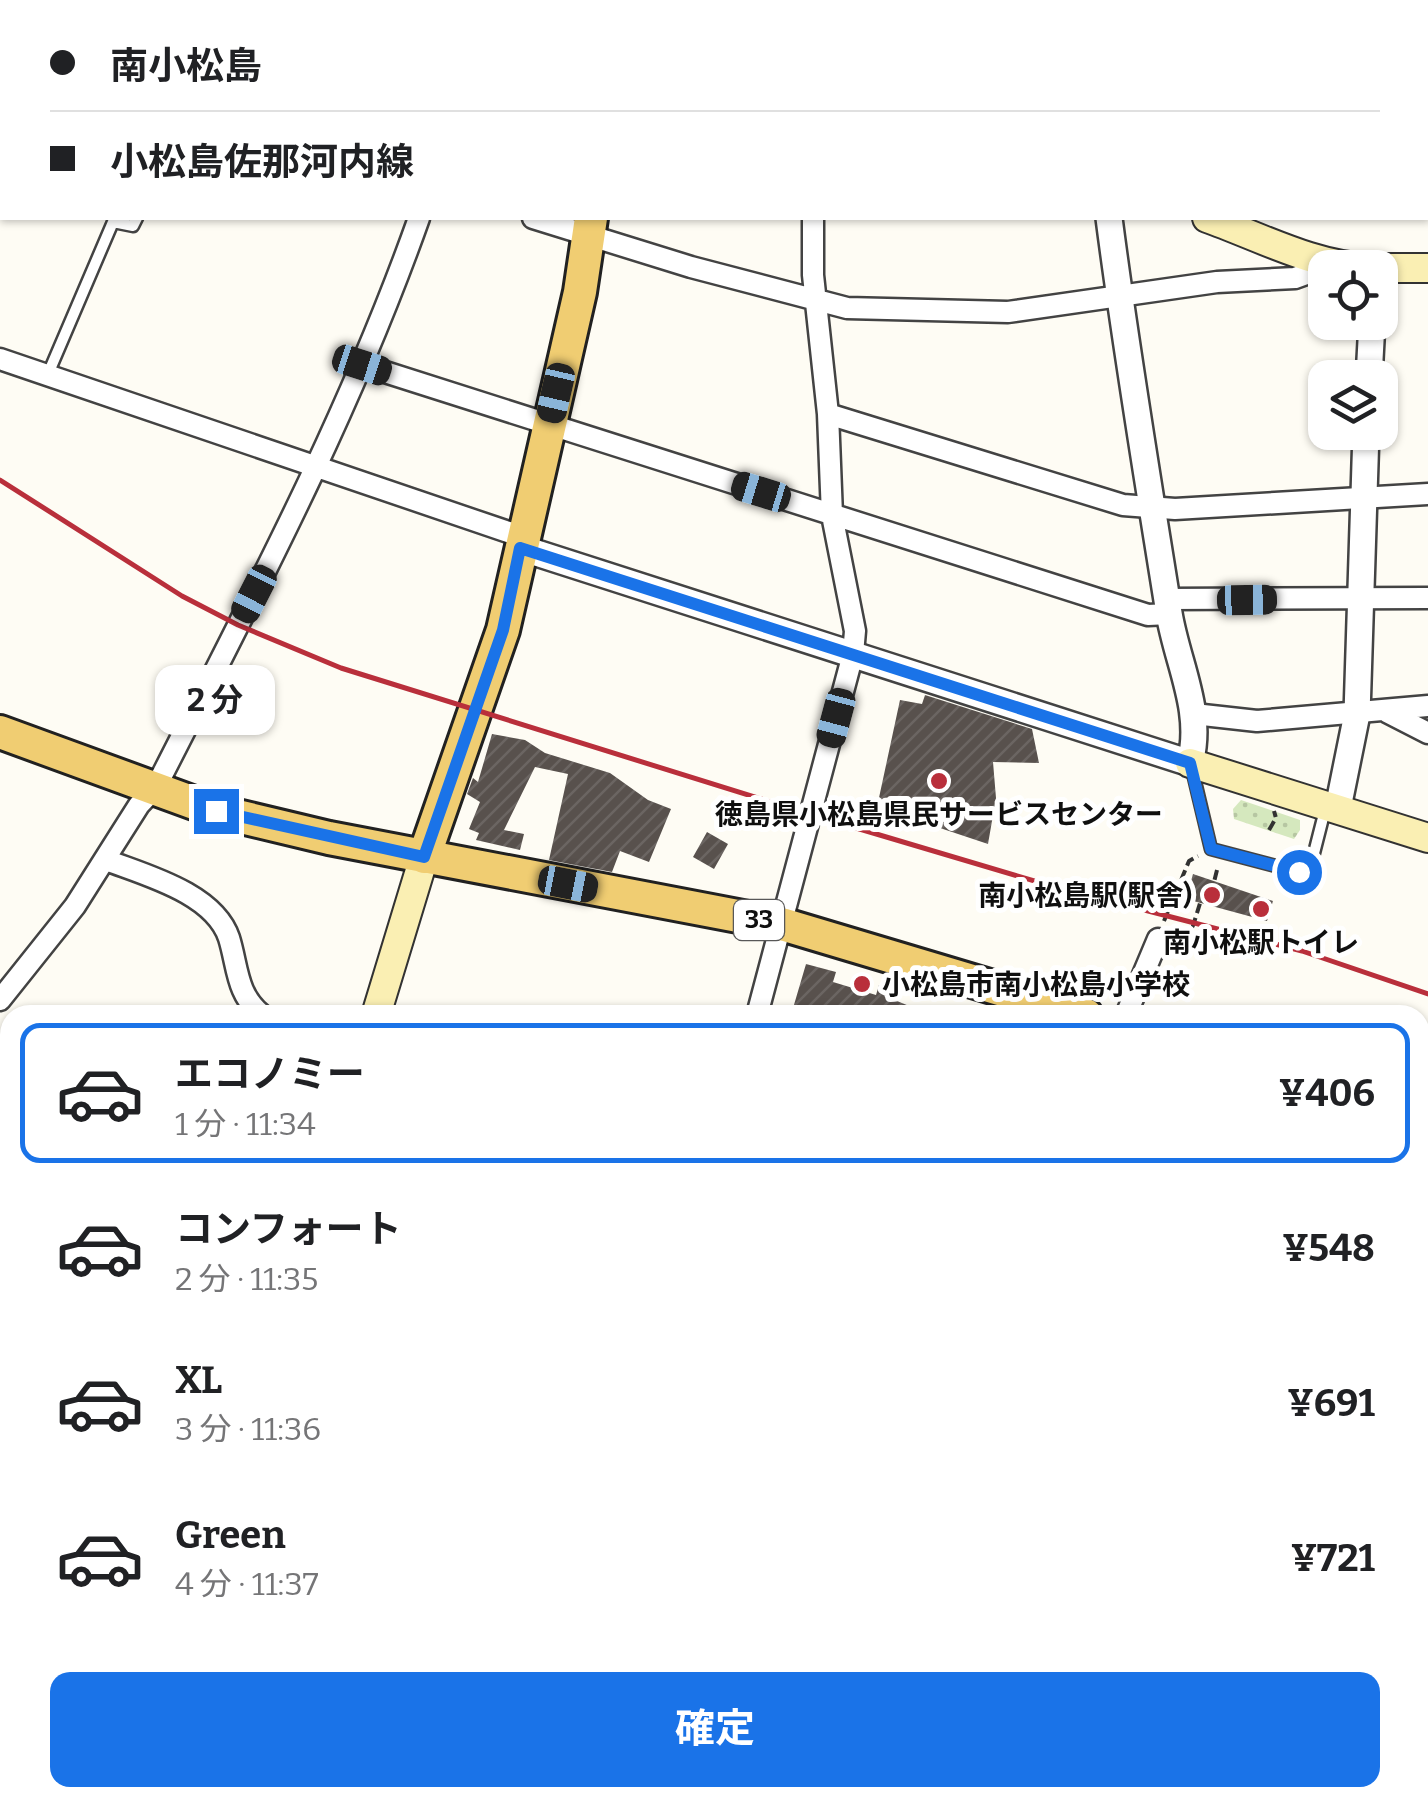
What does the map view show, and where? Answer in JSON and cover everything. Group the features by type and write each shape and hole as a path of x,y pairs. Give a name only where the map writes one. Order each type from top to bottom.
{"main road":[{"path":"1212,220 1308,254"},
{"path":"379,1005 424,857 503,630 580,292 590,226"},
{"path":"1398,268 1428,268"},
{"name":"33","path":"0,732 216,811 424,857 785,925 1053,1005"},
{"path":"1190,763 1428,838"}],"street":[{"path":"0,56 0,66"},
{"path":"0,1000 106,860 139,805 156,787 317,468 418,220"},
{"path":"547,220 590,226 815,302 847,308 1008,312 1217,282 1295,278 1308,270"},
{"path":"760,1005 785,925 854,654 855,631 832,514 812,220"},
{"path":"0,360 522,542 1190,763 1196,740 1194,714 1168,607 1151,508 1109,220"},
{"path":"362,365 1148,615 1168,607 1428,598"},
{"path":"828,414 1123,505 1151,508 1428,494"},
{"path":"1332,806 1357,714 1365,450"},
{"path":"1194,714 1257,721 1428,706"},
{"path":"1387,712 1428,732"},
{"path":"106,860 171,885 205,908 228,934 236,978 255,1005"},
{"path":"1130,1005 1158,939"}],"lane":[{"path":"48,375 113,222 133,226 136,220"},
{"path":"1190,763 1211,849 1299,872 1312,862 1332,806"}],"path":[{"path":"1269,830 1276,818 1274,811"},
{"path":"1158,939 1188,861 1211,849"},
{"path":"1217,870 1208,902 1200,900 1192,926 1260,947"}],"green space":[{"path":"1241,800 1300,820 1300,830 1294,839 1234,819 1233,809"}],"building":[{"name":"徳島県小松島県民サービスセンター","path":"925,695 1032,729 1039,763 993,762 996,798 988,844 877,807 900,700 922,704"},
{"path":"492,734 525,740 545,753 610,773 648,800 671,809 649,862 620,851 612,872 549,860 568,774 535,767 504,830 524,834 520,850 476,840 479,833 469,829 480,802 467,794 473,778 478,782"},
{"path":"707,832 728,844 714,869 693,857"},
{"name":"南小松島駅(駅舎)","path":"1193,874 1273,901 1267,921 1186,899"},
{"path":"806,964 836,972 833,982 876,995 879,985 899,991 897,1001 907,1005 794,1005"}],"railway":[{"path":"0,480 182,596 238,625 341,668 809,814 1048,885 1302,951 1428,994"}],"place":[{"name":"徳島県小松島県民サービスセンター","path":"939,781"},
{"name":"南小松島駅(駅舎)","path":"1212,895"},
{"name":"南小松駅トイレ","path":"1261,909"},
{"name":"小松島市南小松島小学校","path":"862,984"}],"route":[{"path":"216,811 424,857 503,630 520,548 1190,763 1211,849 1299,872"}]}
